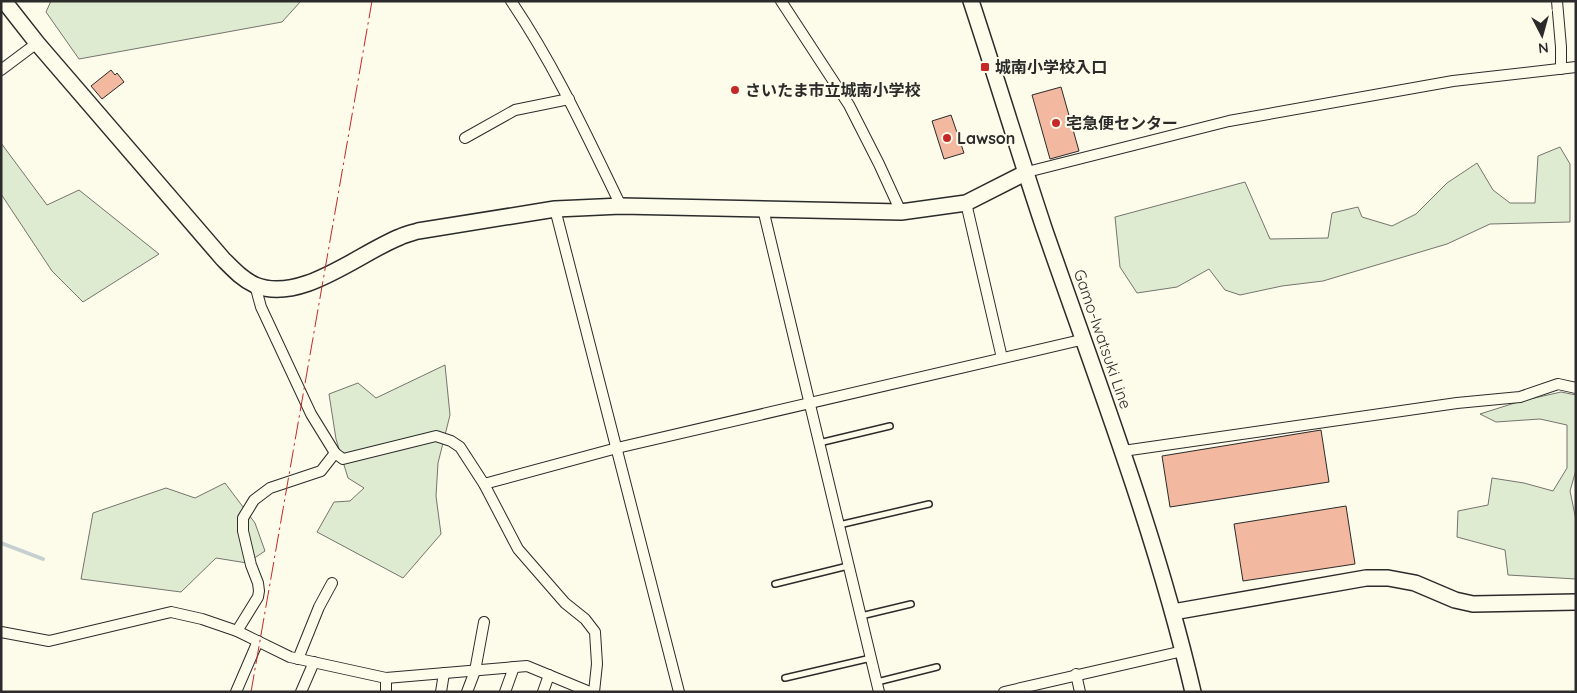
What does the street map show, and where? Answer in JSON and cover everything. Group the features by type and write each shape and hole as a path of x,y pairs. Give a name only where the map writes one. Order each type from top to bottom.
{"street":[{"path":"4,1 223,259 239,275 255,285 271,289 290,288 314,281 400,237 418,231 555,209 620,206 902,212 966,204 1027,172 1229,121 1403,89 1576,67"},
{"path":"511,1 536,38 569,99 620,206"},
{"path":"780,1 849,105 902,212"},
{"name":"Gamo-Iwatsuki Line","path":"971,1 1044,227 1123,451 1173,612 1193,692"},
{"path":"1557,1 1561,69"},
{"path":"1,70 37,42"},
{"path":"465,138 515,110 569,99"},
{"path":"966,204 1002,358"},
{"path":"555,209 678,692"},
{"path":"763,209 878,687"},
{"path":"255,285 261,307 311,414 335,453 343,458 436,436 451,441 460,447 484,484 518,548 565,603 585,619 594,632 597,664 594,692"},
{"path":"484,484 617,448 1084,339"},
{"path":"1123,451 1457,403 1520,398 1558,384 1576,388"},
{"path":"237,631 258,597 259,591 243,531 243,518 254,500 270,488 321,471 335,453"},
{"path":"1173,612 1366,578 1388,578 1415,583 1455,600 1473,604 1576,602"},
{"path":"298,659 319,607 332,583"},
{"path":"1,632 49,641 171,612 237,631 290,657 386,678 527,666 590,692"},
{"path":"467,692 475,671 484,622"},
{"path":"236,692 258,641"},
{"path":"1004,692 1183,651"},
{"path":"301,692 314,662"},
{"path":"505,692 514,667"},
{"path":"441,692 444,674"},
{"path":"1076,674 1080,692"},
{"path":"543,692 549,675"},
{"path":"386,678 386,692"}],"lane":[{"path":"819,443 890,426"},
{"path":"839,525 929,504"},
{"path":"775,584 849,566"},
{"path":"861,616 911,604"},
{"path":"785,678 871,658"},
{"path":"878,687 937,667"}],"green space":[{"path":"51,1 301,1 282,22 79,59 46,12"},
{"path":"1,143 47,205 79,190 159,254 83,302 52,271 1,194"},
{"path":"1560,147 1570,164 1570,222 1490,224 1447,244 1323,281 1282,286 1240,295 1225,290 1209,269 1177,287 1137,293 1120,267 1115,217 1245,182 1270,239 1328,238 1332,213 1358,207 1362,217 1392,226 1416,214 1447,183 1477,163 1493,190 1510,203 1535,203 1538,156"},
{"path":"445,365 450,415 438,463 436,496 441,534 403,578 317,532 334,502 350,501 364,488 348,478 336,439 329,394 358,383 376,398"},
{"path":"1561,392 1576,395 1576,470 1570,491 1576,520 1576,579 1508,575 1505,550 1457,537 1458,511 1488,505 1492,478 1524,483 1553,491 1567,468 1567,425 1540,419 1496,422 1480,414 1521,401"},
{"path":"225,483 255,523 265,551 247,563 216,558 181,592 81,579 93,513 166,488 195,498"}],"building":[{"path":"111,70 115,75 117,73 124,82 102,99 91,86"},
{"path":"1061,87 1079,151 1050,159 1032,95"},
{"path":"951,115 964,153 944,159 932,121"},
{"path":"1321,430 1329,482 1170,507 1162,456"},
{"path":"1346,506 1355,564 1243,581 1234,524"}],"waterway":[{"path":"1,543 43,559"}],"power":[{"path":"251,692 372,1"}],"place":[{"name":"城南小学校入口","path":"985,67"},
{"name":"さいたま市立城南小学校","path":"735,90"},
{"name":"宅急便センター","path":"1056,123"},
{"name":"Lawson","path":"947,138"}]}
